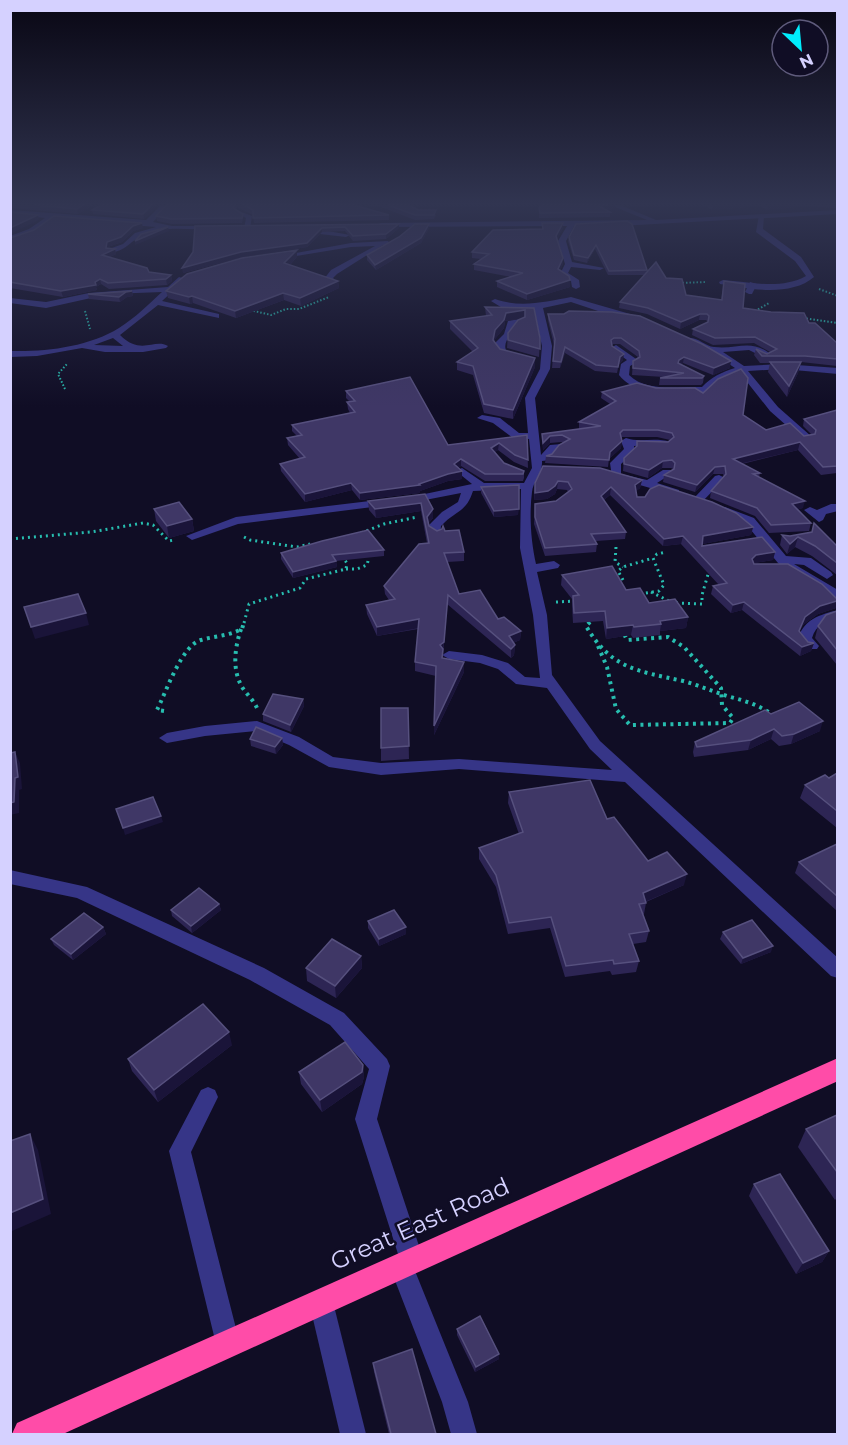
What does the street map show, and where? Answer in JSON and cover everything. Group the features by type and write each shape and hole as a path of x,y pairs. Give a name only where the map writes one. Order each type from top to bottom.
{"highway":[{"name":"Great East Road","path":"28,1434 837,1069"}],"street":[{"path":"333,282 328,279 334,272"},
{"path":"564,272 575,280 576,287"},
{"path":"723,282 751,288 794,285 802,284 810,277 807,272"},
{"path":"10,361 81,345 114,334 188,276 166,276"},
{"path":"10,300 46,305 103,291 169,289"},
{"path":"495,301 504,306 543,312 571,299 646,321"},
{"path":"156,302 216,316"},
{"path":"534,471 534,436 530,398 537,361 547,346 543,312"},
{"path":"520,322 510,325 511,330 501,339 500,349 504,354 537,361"},
{"path":"696,329 681,334 713,350 741,368 774,409 808,439"},
{"path":"114,334 133,349"},
{"path":"81,345 146,351 163,346"},
{"path":"713,350 750,347 768,356"},
{"path":"616,348 634,361 626,364 624,375 627,380 640,388 702,392 709,379 741,368 784,366 837,371"},
{"path":"10,354 35,354"},
{"path":"482,418 496,420 517,436 534,436"},
{"path":"666,444 655,440 640,444 627,442 630,450 620,456 611,474 699,499 750,521 765,538 781,563 836,593"},
{"path":"562,447 554,447 534,471 526,490 526,548 538,604 545,675 595,745 837,970"},
{"path":"462,471 481,486"},
{"path":"192,536 236,521 467,491 534,471"},
{"path":"640,495 667,472"},
{"path":"699,499 719,478"},
{"path":"436,533 435,525 463,504 467,491"},
{"path":"526,507 541,506"},
{"path":"810,510 819,518 821,512 831,507 837,508"},
{"path":"745,542 765,538 787,540"},
{"path":"781,563 807,561 827,575"},
{"path":"531,569 554,565"},
{"path":"812,646 805,638 809,625 819,619 837,614"},
{"path":"449,655 482,658 503,666 521,681 552,684"},
{"path":"167,738 205,731 257,726 294,741 329,762 371,768 459,764 629,777"},
{"path":"10,877 81,892 257,974 338,1018 380,1066 366,1119 407,1263 464,1434"},
{"path":"208,1097 180,1151 228,1344"},
{"path":"321,1302 353,1434"}],"path":[{"path":"674,284 723,282"},
{"path":"752,312 760,310 794,285"},
{"path":"65,389 57,374 81,349 81,345 90,334 90,326 84,314 86,309 96,305 103,291"},
{"path":"216,316 224,311 235,309 270,315 285,309 299,309 333,294 326,291"},
{"path":"795,318 837,323"},
{"path":"350,535 420,516 447,514"},
{"path":"236,521 240,534 250,540 297,547 316,543"},
{"path":"10,539 91,532 143,523 153,525 168,541 192,536"},
{"path":"616,547 615,562 623,567"},
{"path":"623,580 618,571 623,567 666,552"},
{"path":"342,556 347,563 346,568"},
{"path":"630,595 659,591 664,585 653,558"},
{"path":"257,726 258,711 255,701 241,685 236,665 236,644 249,604 300,588 306,579 346,568 357,569 367,565 368,561"},
{"path":"651,592 664,600 687,606 702,604 701,598 710,580 705,562"},
{"path":"538,604 579,601"},
{"path":"596,616 586,626 593,642 622,667 646,675 699,685 748,701 770,713"},
{"path":"598,646 607,667 616,709 630,725 665,728 693,723 730,723 733,718 722,705 721,688 684,647 668,637 627,640 621,628"},
{"path":"164,711 157,710 188,647 199,640 230,635 242,629"}],"building":[{"path":"10,272 152,272 171,275 166,279 108,283 100,279 95,282 96,285 61,291 10,282"},
{"path":"312,272 338,281 300,298 283,293 235,311 192,296 166,291 187,274"},
{"path":"520,272 563,272 569,276 570,280 527,294 497,281 523,273"},
{"path":"647,272 663,272 666,278 682,279 686,295 722,300 724,281 745,284 743,308 804,313 809,323 815,323 837,343 837,359 762,356 756,349 767,354 777,349 755,337 715,338 693,329 708,322 707,314 700,314 681,322 648,308 620,302"},
{"path":"132,291 119,297 88,294"},
{"path":"485,307 534,308 540,349 508,340 508,333 518,320 525,317 525,310 506,313 504,320 495,330 493,340 500,349 535,358 513,410 484,404 473,366 457,362 478,348 450,321 492,315"},
{"path":"569,311 612,312 640,316 702,344 731,361 714,368 684,357 678,363 704,376 702,378 660,378 684,373 633,368 633,361 640,357 639,351 621,338 614,338 611,340 612,346 624,354 620,357 618,367 596,365 565,347 561,362 553,361 555,339 548,314 564,314"},
{"path":"770,362 801,362 789,386"},
{"path":"741,369 748,378 743,415 766,430 790,423 804,436 815,434 816,430 804,419 837,410 837,466 823,467 800,442 733,459 760,473 753,474 805,501 792,504 811,523 771,525 757,508 711,491 726,474 725,466 715,467 697,485 664,475 674,469 675,463 672,460 663,461 649,470 624,464 624,458 637,446 637,441 668,442 674,437 672,433 658,430 623,430 620,433 622,441 610,452 609,460 546,456 552,454 559,445 570,439 562,435 550,436 543,443 542,434 601,426 579,422 616,401 602,392 637,383 656,388 695,388 703,393 718,379"},
{"path":"410,377 448,445 527,435 528,460 515,455 499,443 491,448 504,463 524,471 523,474 485,474 461,459 454,464 462,471 420,485 360,493 351,483 305,494 280,464 305,457 287,438 302,435 292,425 355,412 347,402 355,401 346,391"},
{"path":"543,466 600,468 642,480 635,485 637,497 645,497 650,489 659,485 712,502 736,513 753,527 703,536 702,546 762,537 775,552 756,555 752,559 754,564 788,564 822,584 837,601 820,606 805,617 799,631 808,642 814,643 802,647 744,602 733,605 713,586 727,583 683,536 664,539 611,487 601,496 626,532 591,534 597,544 545,548 535,517 535,504 556,501 572,489 568,482 558,481 548,491 535,493 535,483"},
{"path":"519,485 519,509 494,511 481,487"},
{"path":"425,494 433,509 427,517 429,526 437,531 443,526 445,531 459,530 464,552 444,553 459,594 480,590 498,619 504,617 521,631 509,636 515,645 511,649 448,595 444,642 440,645 443,649 442,658 464,662 434,726 436,666 415,662 419,619 377,627 366,605 395,599 384,586 419,544 429,543 421,503 375,509 368,501"},
{"path":"179,502 192,519 167,526 154,509"},
{"path":"814,523 837,546 837,563 815,546 798,537 790,544 782,535 812,532"},
{"path":"368,530 384,550 332,555 336,561 293,572 281,553 322,541"},
{"path":"612,566 626,590 640,588 649,603 675,599 688,617 660,621 661,624 607,628 605,611 574,613 573,596 579,595 562,575"},
{"path":"78,594 86,613 31,627 24,607"},
{"path":"837,611 837,650 818,626 826,615"},
{"path":"273,694 303,699 290,725 263,714"},
{"path":"799,702 823,721 794,734 782,736 774,729 751,740 697,747 695,742 765,710 771,714"},
{"path":"381,708 408,708 409,746 381,748"},
{"path":"256,727 282,738 275,747 250,739"},
{"path":"15,752 18,777 15,778 14,802 10,803 10,753"},
{"path":"837,773 837,811 805,785 825,775 829,778"},
{"path":"590,780 607,819 614,817 648,861 667,852 687,874 643,893 646,903 639,904 649,931 629,934 639,961 614,964 613,960 566,966 551,917 509,923 496,875 479,848 523,832 509,792"},
{"path":"153,797 161,816 123,828 116,809"},
{"path":"837,844 837,896 799,862"},
{"path":"199,888 219,904 191,926 171,910"},
{"path":"394,910 406,927 379,939 368,921"},
{"path":"84,913 103,927 71,954 51,939"},
{"path":"752,920 773,946 743,958 723,932"},
{"path":"332,939 361,956 335,986 306,968"},
{"path":"203,1004 229,1032 154,1090 128,1059"},
{"path":"345,1042 363,1065 362,1072 320,1100 299,1072"},
{"path":"837,1115 837,1172 806,1129"},
{"path":"30,1134 43,1199 10,1213 10,1141"},
{"path":"780,1174 829,1251 803,1263 754,1184"},
{"path":"480,1316 499,1354 476,1367 457,1329"},
{"path":"412,1349 436,1434 391,1434 373,1363"}]}
